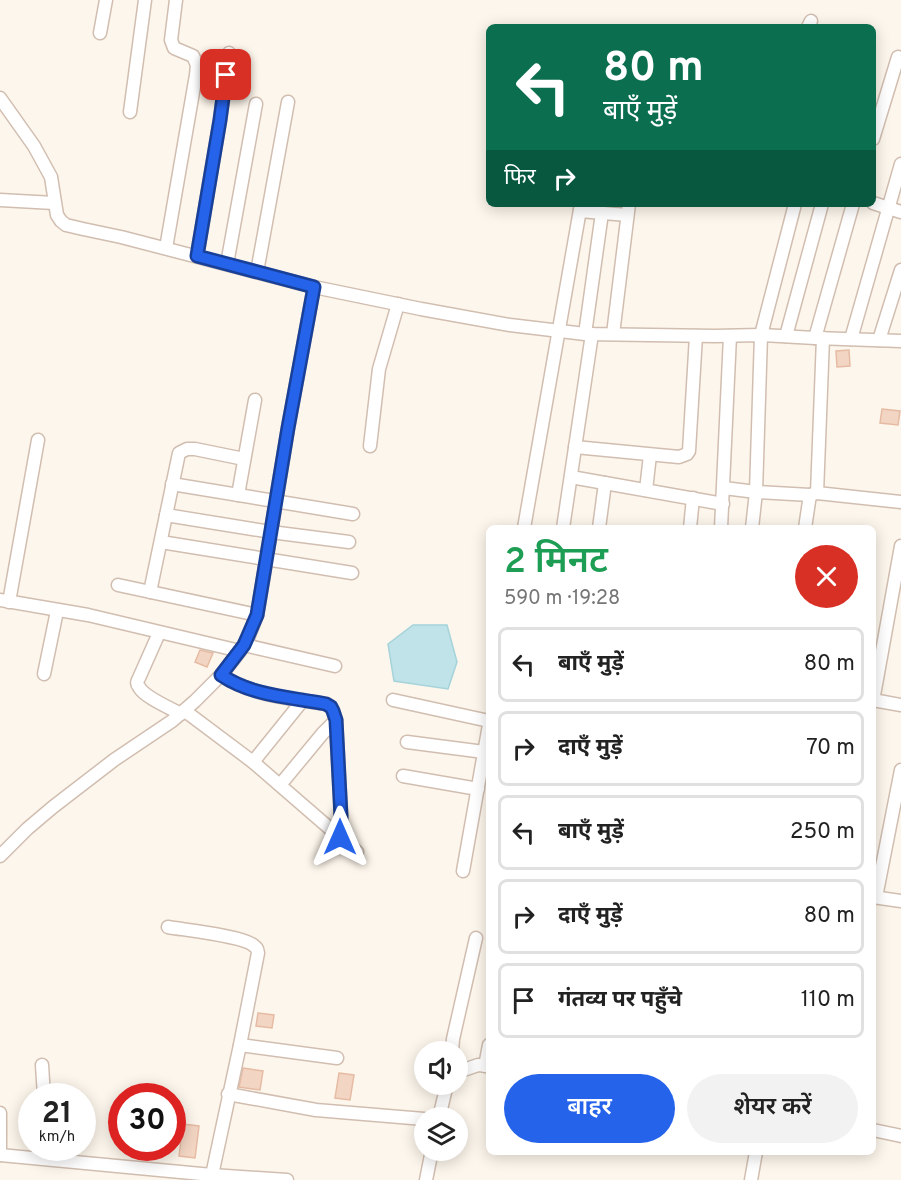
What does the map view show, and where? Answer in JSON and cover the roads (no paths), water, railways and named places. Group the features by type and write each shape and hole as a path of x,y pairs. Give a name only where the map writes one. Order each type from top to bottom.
{"street":[{"path":"100,33 106,0"},
{"path":"130,112 145,0"},
{"path":"166,248 197,65 193,56 174,48 171,40 176,0"},
{"path":"197,256 229,53"},
{"path":"876,129 898,57"},
{"path":"0,98 34,146 51,177 57,215 66,225 166,248 314,287 473,319 589,334 761,335 901,341"},
{"path":"257,272 288,102"},
{"path":"227,264 255,104"},
{"path":"850,339 895,210 901,164"},
{"path":"0,200 54,203"},
{"path":"876,203 895,210"},
{"path":"525,525 581,207 602,213 628,210 613,334"},
{"path":"752,525 756,492 761,335 794,207"},
{"path":"786,336 821,207"},
{"path":"807,525 813,494 819,338 852,207"},
{"path":"563,525 589,334 602,213"},
{"path":"879,340 901,270"},
{"path":"0,856 53,807 114,760 183,712 221,675 242,648 257,615 314,287"},
{"path":"370,446 379,369 398,304"},
{"path":"575,447 679,457 687,454 696,336"},
{"path":"721,525 730,336"},
{"path":"238,495 255,400"},
{"path":"38,440 4,601 88,615 159,633 335,666"},
{"path":"150,592 178,457 182,451 195,449 244,459"},
{"path":"646,490 650,455"},
{"path":"571,477 723,504"},
{"path":"599,525 605,483"},
{"path":"172,484 352,514"},
{"path":"724,488 901,502"},
{"path":"690,525 693,498"},
{"path":"166,515 349,542"},
{"path":"160,542 352,573"},
{"path":"876,684 901,546"},
{"path":"118,585 257,615"},
{"path":"44,674 57,611"},
{"path":"159,633 138,678 140,690 183,712 253,762 357,852"},
{"path":"221,675 252,690 277,697 326,704 331,707 336,720 340,837"},
{"path":"253,762 303,700"},
{"path":"393,700 486,722"},
{"path":"876,701 901,705"},
{"path":"280,785 336,720"},
{"path":"463,871 486,740"},
{"path":"407,742 484,752"},
{"path":"876,888 901,770"},
{"path":"403,776 478,789"},
{"path":"876,897 901,901"},
{"path":"168,927 236,938 251,943 256,947 258,953 212,1175"},
{"path":"453,1041 476,938"},
{"path":"240,1045 337,1058"},
{"path":"42,1065 43,1083"},
{"path":"468,1068 478,1065 486,1066"},
{"path":"228,1094 316,1110 414,1118"},
{"path":"0,1113 0,1155 18,1154"},
{"path":"876,1131 901,1136"},
{"path":"751,1180 755,1155"},
{"path":"96,1159 232,1178 286,1180"},
{"path":"426,1180 430,1161"}],"water":[{"path":"413,625 447,625 457,662 448,689 394,681 388,644"}]}
